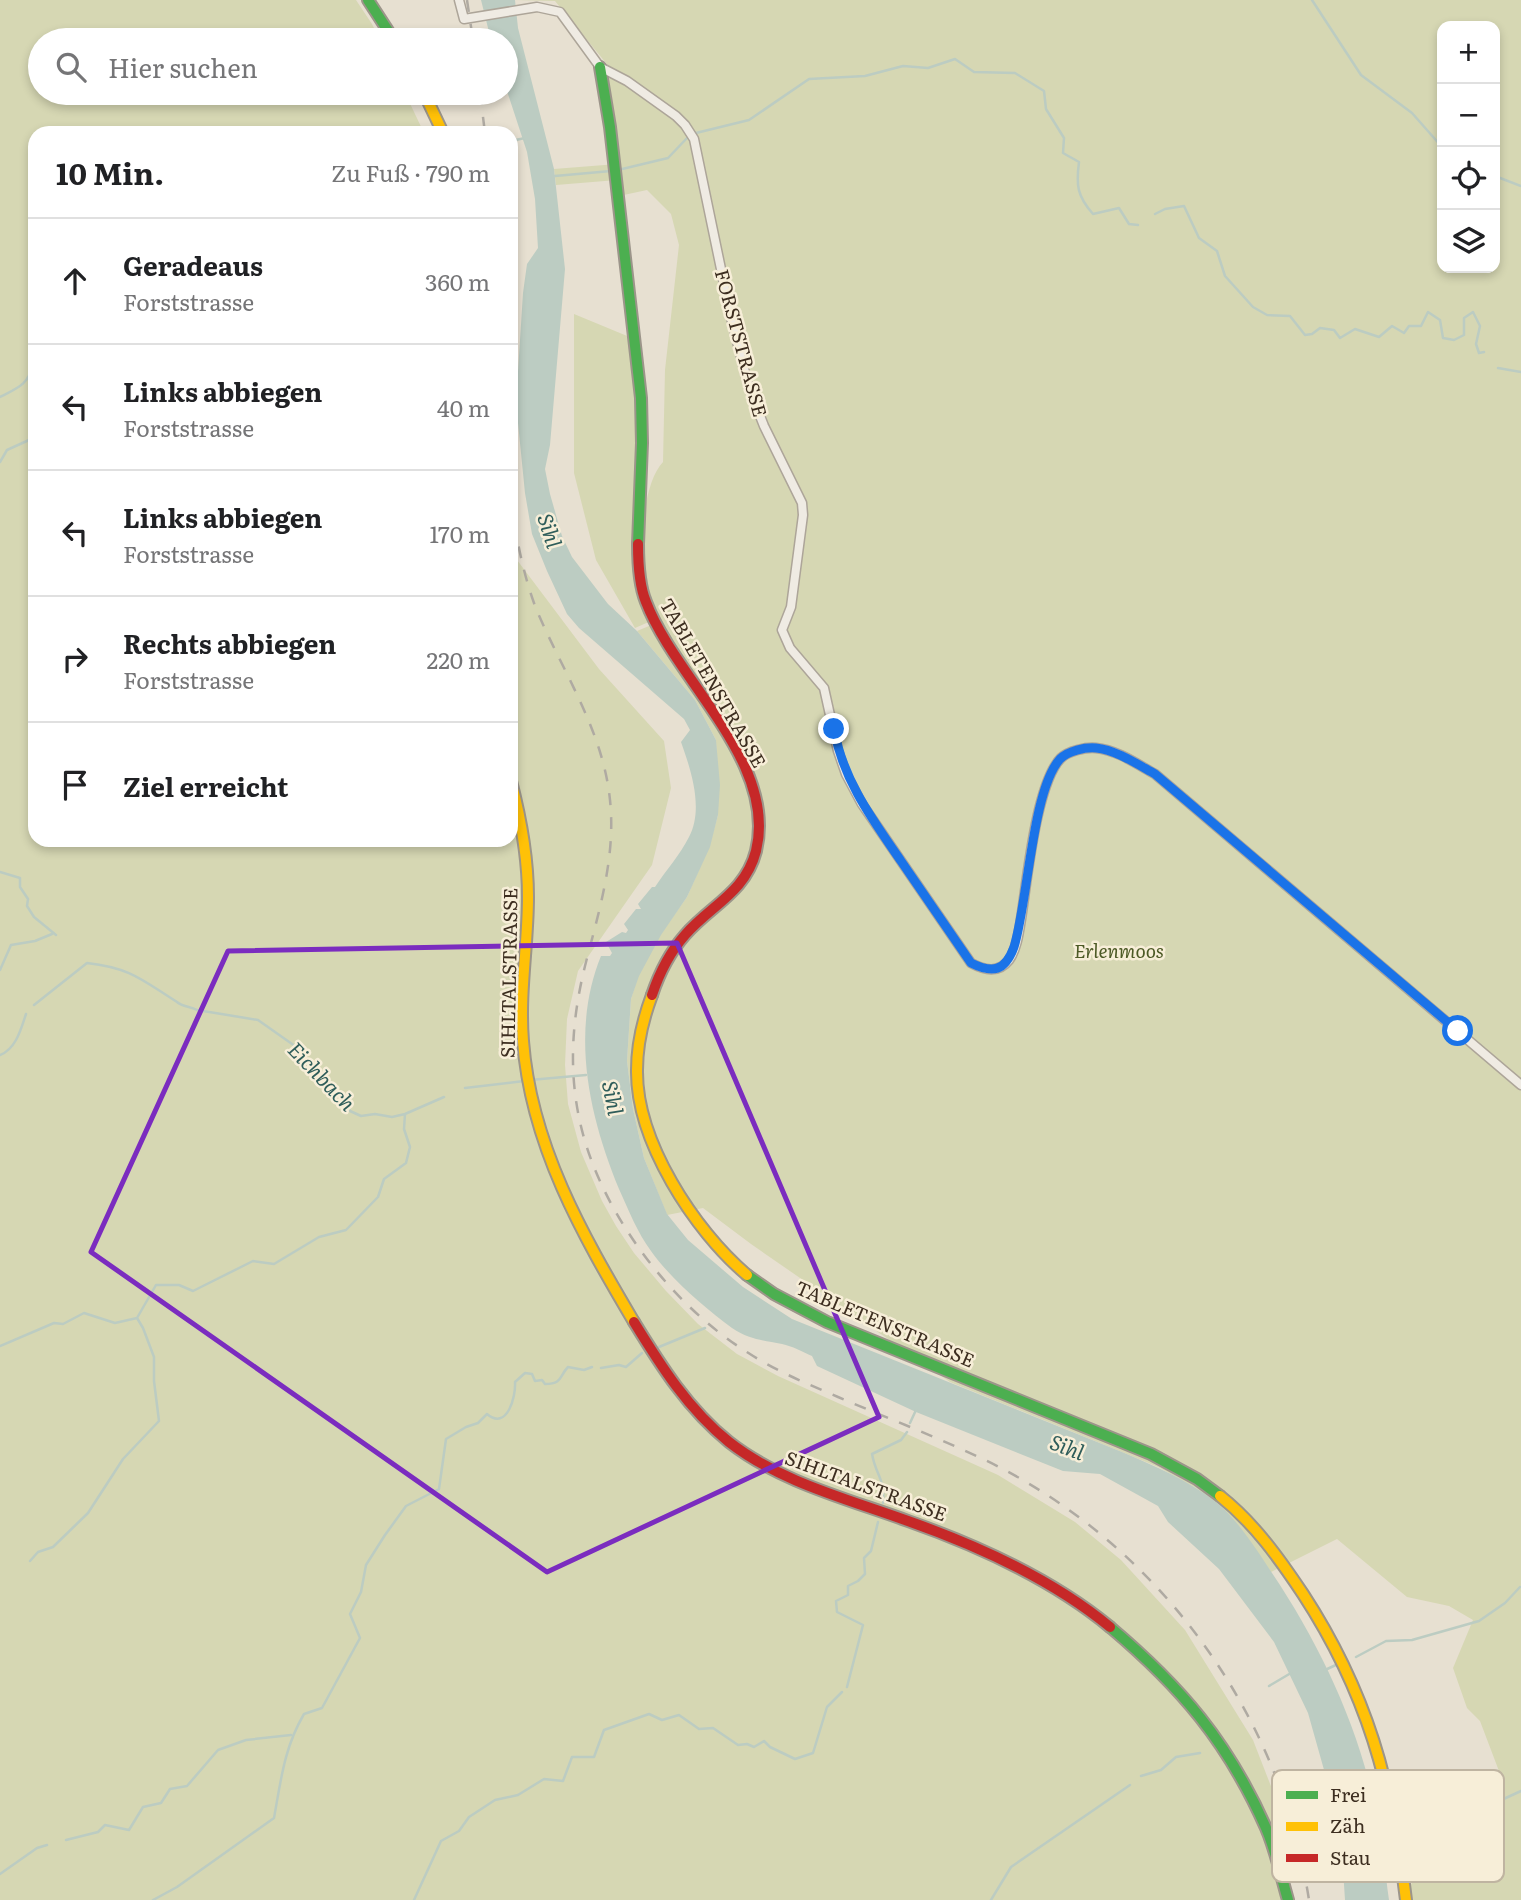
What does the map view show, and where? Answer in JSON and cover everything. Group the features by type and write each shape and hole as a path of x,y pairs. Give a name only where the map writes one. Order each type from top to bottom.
{"street":[{"path":"368,0 386,28"},
{"name":"FORSTSTRASSE","path":"459,0 464,19 524,8 544,8 559,12 600,67 627,81 676,116 694,139 732,322 749,388 764,426 802,503 803,515 791,607 782,630 790,648 824,688 838,751 846,774 862,804 971,963 985,970 999,969 1010,959 1018,935 1039,814 1049,776 1062,757 1081,749 1095,748 1115,753 1155,774 1521,1085"},
{"name":"TABLETENSTRASSE","path":"600,67 642,413 639,570 644,601 667,645 715,713 747,772 755,793 758,818 758,843 753,865 740,886 683,937 655,982 647,1009 639,1054 638,1086 663,1162 702,1231 727,1259 770,1293 842,1328 1154,1455 1215,1492 1248,1520 1276,1555 1308,1603 1354,1687 1382,1770"},
{"path":"430,105 440,126"},
{"name":"SIHLTALSTRASSE","path":"518,810 527,870 522,1007 524,1051 533,1109 556,1178 589,1245 656,1359 684,1398 734,1447 778,1474 936,1531 1010,1563 1073,1600 1131,1643 1163,1672 1193,1705 1233,1762 1272,1846"},
{"name":"SIHLTALSTRASSE","path":"1283,1882 1288,1900"},
{"name":"TABLETENSTRASSE","path":"1404,1882 1406,1900"}],"highlighted area":[{"path":"677,943 879,1417 547,1572 91,1252 228,951"}],"green space":[{"path":"0,0 356,0 374,28 28,28 28,105 411,105 421,126 28,126 28,847 518,847 518,561 599,669 664,741 671,788 652,865 578,971 567,1019 565,1065 568,1104 581,1152 616,1226 634,1253 666,1291 698,1324 737,1354 778,1376 998,1475 1075,1522 1121,1560 1185,1630 1253,1740 1272,1789 1272,1882 1281,1882 1283,1900 0,1900"},
{"name":"Erlenmoos","path":"515,0 1521,0 1521,1900 1403,1900 1412,1882 1504,1882 1504,1770 1499,1770 1480,1721 1467,1708 1453,1668 1473,1620 1449,1606 1407,1597 1337,1539 1271,1572 1218,1504 1196,1488 1158,1467 950,1382 703,1208 667,1215 644,1158 633,1109 627,1061 631,999 638,976 660,935 687,897 709,847 718,815 716,740 695,700 637,631 661,621 649,599 642,546 650,489 655,473 663,462 665,370 679,245 671,214 647,190 619,196 617,180 556,185 554,169 617,164 606,63 555,1"},
{"path":"574,314 632,338 640,414 638,576 651,621 635,628 596,560 574,473"}],"water":[{"path":"481,0 515,0 518,28 488,28"},
{"name":"Sihl","path":"518,28 554,169 565,269 550,445 545,469 550,494 562,536 572,557 608,604 637,631 695,700 716,740 720,785 718,815 710,847 687,897 661,935 639,976 631,999 627,1061 633,1109 644,1158 667,1214 688,1240 743,1287 792,1319 1122,1452 1171,1474 1216,1502 1253,1545 1307,1630 1349,1720 1366,1770 1324,1770 1308,1713 1274,1642 1219,1569 1168,1522 1158,1506 1100,1474 1063,1471 916,1412 817,1366 812,1356 797,1349 739,1332 700,1302 668,1272 646,1244 634,1221 608,1161 592,1103 585,1044 587,1014 601,956 610,956 612,953 606,942 622,932 626,933 628,930 624,924 636,909 641,909 638,904 652,887 655,887 677,856 693,826 696,802 689,765 681,742 690,730 684,719 579,628 567,614 532,534 518,423 523,293 527,264 538,248 535,199 527,152 512,105 518,105"},
{"path":"1344,1882 1387,1882 1389,1900 1345,1900"}],"waterway":[{"path":"1312,0 1361,75 1412,113 1437,141"},
{"path":"696,133 749,120 809,79 865,76 903,66 928,68 955,59 974,72 1015,73 1044,91 1046,109 1064,138 1063,153 1079,162 1079,190 1088,208 1093,214 1119,208 1129,224 1138,225"},
{"path":"618,170 668,158 688,137"},
{"path":"518,140 525,138"},
{"path":"555,176 611,171"},
{"path":"1500,178 1521,186"},
{"path":"1155,214 1165,209 1184,206 1199,238 1217,251 1225,276 1253,307 1267,315 1290,316 1305,335 1320,328 1334,330 1340,338 1355,329 1379,337 1392,326 1404,333 1409,326 1421,326 1428,312 1440,320 1443,338 1454,340 1464,335 1464,318 1473,312 1480,326 1476,344 1479,353 1484,352"},
{"path":"1498,368 1521,372"},
{"path":"0,397 20,386 28,377"},
{"path":"0,462 7,450 28,440"},
{"name":"Eichbach","path":"0,872 20,878 20,887 28,899 27,906 34,917 56,935"},
{"path":"0,970 11,945 35,941 52,934"},
{"name":"Eichbach","path":"34,1005 87,963 102,965 135,976 184,1006 258,1020 302,1051 312,1068 335,1086 350,1111 361,1116 375,1114 392,1117 444,1097"},
{"path":"0,1055 14,1043 26,1014"},
{"name":"Eichbach","path":"530,1080 586,1075"},
{"name":"Eichbach","path":"465,1088 524,1081"},
{"path":"0,1346 54,1323 63,1324 84,1313 115,1323 137,1318 156,1285 179,1285 193,1291 253,1261 274,1264 319,1237 346,1230 378,1197 384,1179 406,1163 410,1147 404,1129 405,1114"},
{"path":"30,1561 38,1552 53,1547 88,1513 123,1459 159,1421 154,1357 137,1318"},
{"path":"659,1347 705,1328"},
{"path":"601,1368 619,1365 626,1367 642,1353"},
{"path":"153,1900 177,1887 274,1818 284,1764 297,1727 304,1714 322,1708 360,1638 350,1614 361,1592 366,1565 406,1506 439,1489 446,1439 478,1423 487,1414 494,1418 505,1415 512,1403 515,1382 525,1373 532,1374 535,1381 542,1380 545,1384 551,1384 558,1381 568,1367 584,1370 592,1367"},
{"path":"910,1423 916,1410"},
{"path":"883,1503 881,1482 872,1454 901,1440 907,1432"},
{"path":"847,1687 863,1625 837,1612 836,1601 848,1595 848,1586 865,1574 864,1558 871,1551 878,1522"},
{"path":"1356,1657 1386,1641 1412,1640 1479,1621 1505,1603 1520,1587"},
{"path":"1325,1670 1338,1664"},
{"path":"1269,1686 1291,1673"},
{"path":"414,1900 441,1841 459,1831 469,1817 495,1800 518,1795 544,1779 563,1781 572,1757 594,1757 604,1730 649,1714 662,1720 679,1715 699,1729 713,1728 738,1745 747,1744 754,1747 764,1741 770,1747 795,1759 813,1753 827,1707 842,1692"},
{"path":"66,1840 98,1832 105,1825 129,1830 143,1807 161,1803 170,1789 187,1786 218,1750 246,1740 291,1735"},
{"path":"1141,1776 1161,1770 1176,1757 1200,1753"},
{"path":"991,1900 1011,1867 1130,1785"},
{"path":"1504,1799 1521,1791"},
{"path":"0,1874 37,1848 47,1845"}],"railway":[{"path":"467,0 471,28"},
{"path":"482,105 484,126"},
{"path":"518,542 537,611 591,726 606,775 610,800 611,842 601,904 578,1002 573,1069 576,1102 593,1166 626,1229 681,1299 732,1342 782,1372 985,1460 1047,1495 1104,1537 1155,1586 1201,1640 1239,1700 1273,1770"},
{"path":"1305,1882 1309,1900"}],"traffic: fast":[{"path":"368,0 386,28"},
{"path":"600,67 610,127 641,398 638,544"},
{"path":"747,1275 774,1294 827,1322 1151,1454 1197,1479 1220,1496"},
{"path":"1110,1627 1181,1694 1219,1742 1251,1797 1272,1844"},
{"path":"1283,1882 1288,1900"}],"traffic: slow":[{"path":"430,105 440,126"},
{"path":"518,810 528,882 523,1041 536,1116 562,1188 578,1222 634,1322"},
{"path":"652,995 641,1032 637,1060 639,1097 646,1126 657,1154 689,1209 707,1234 747,1275"},
{"path":"1220,1496 1255,1529 1285,1567 1325,1631 1360,1703 1382,1770"},
{"path":"1403,1882 1406,1900"}],"traffic: jam":[{"path":"638,544 640,581 646,602 660,631 739,753 752,785 759,818 756,851 744,878 680,942 658,979 652,995"},
{"path":"634,1322 688,1401 714,1429 749,1456 792,1479 935,1531 1014,1565 1064,1594 1110,1627"}],"route":[{"path":"834,729 846,774 862,804 971,963 985,970 999,969 1010,959 1018,935 1039,814 1049,776 1062,757 1081,749 1095,748 1115,753 1155,774 1458,1031"}]}
